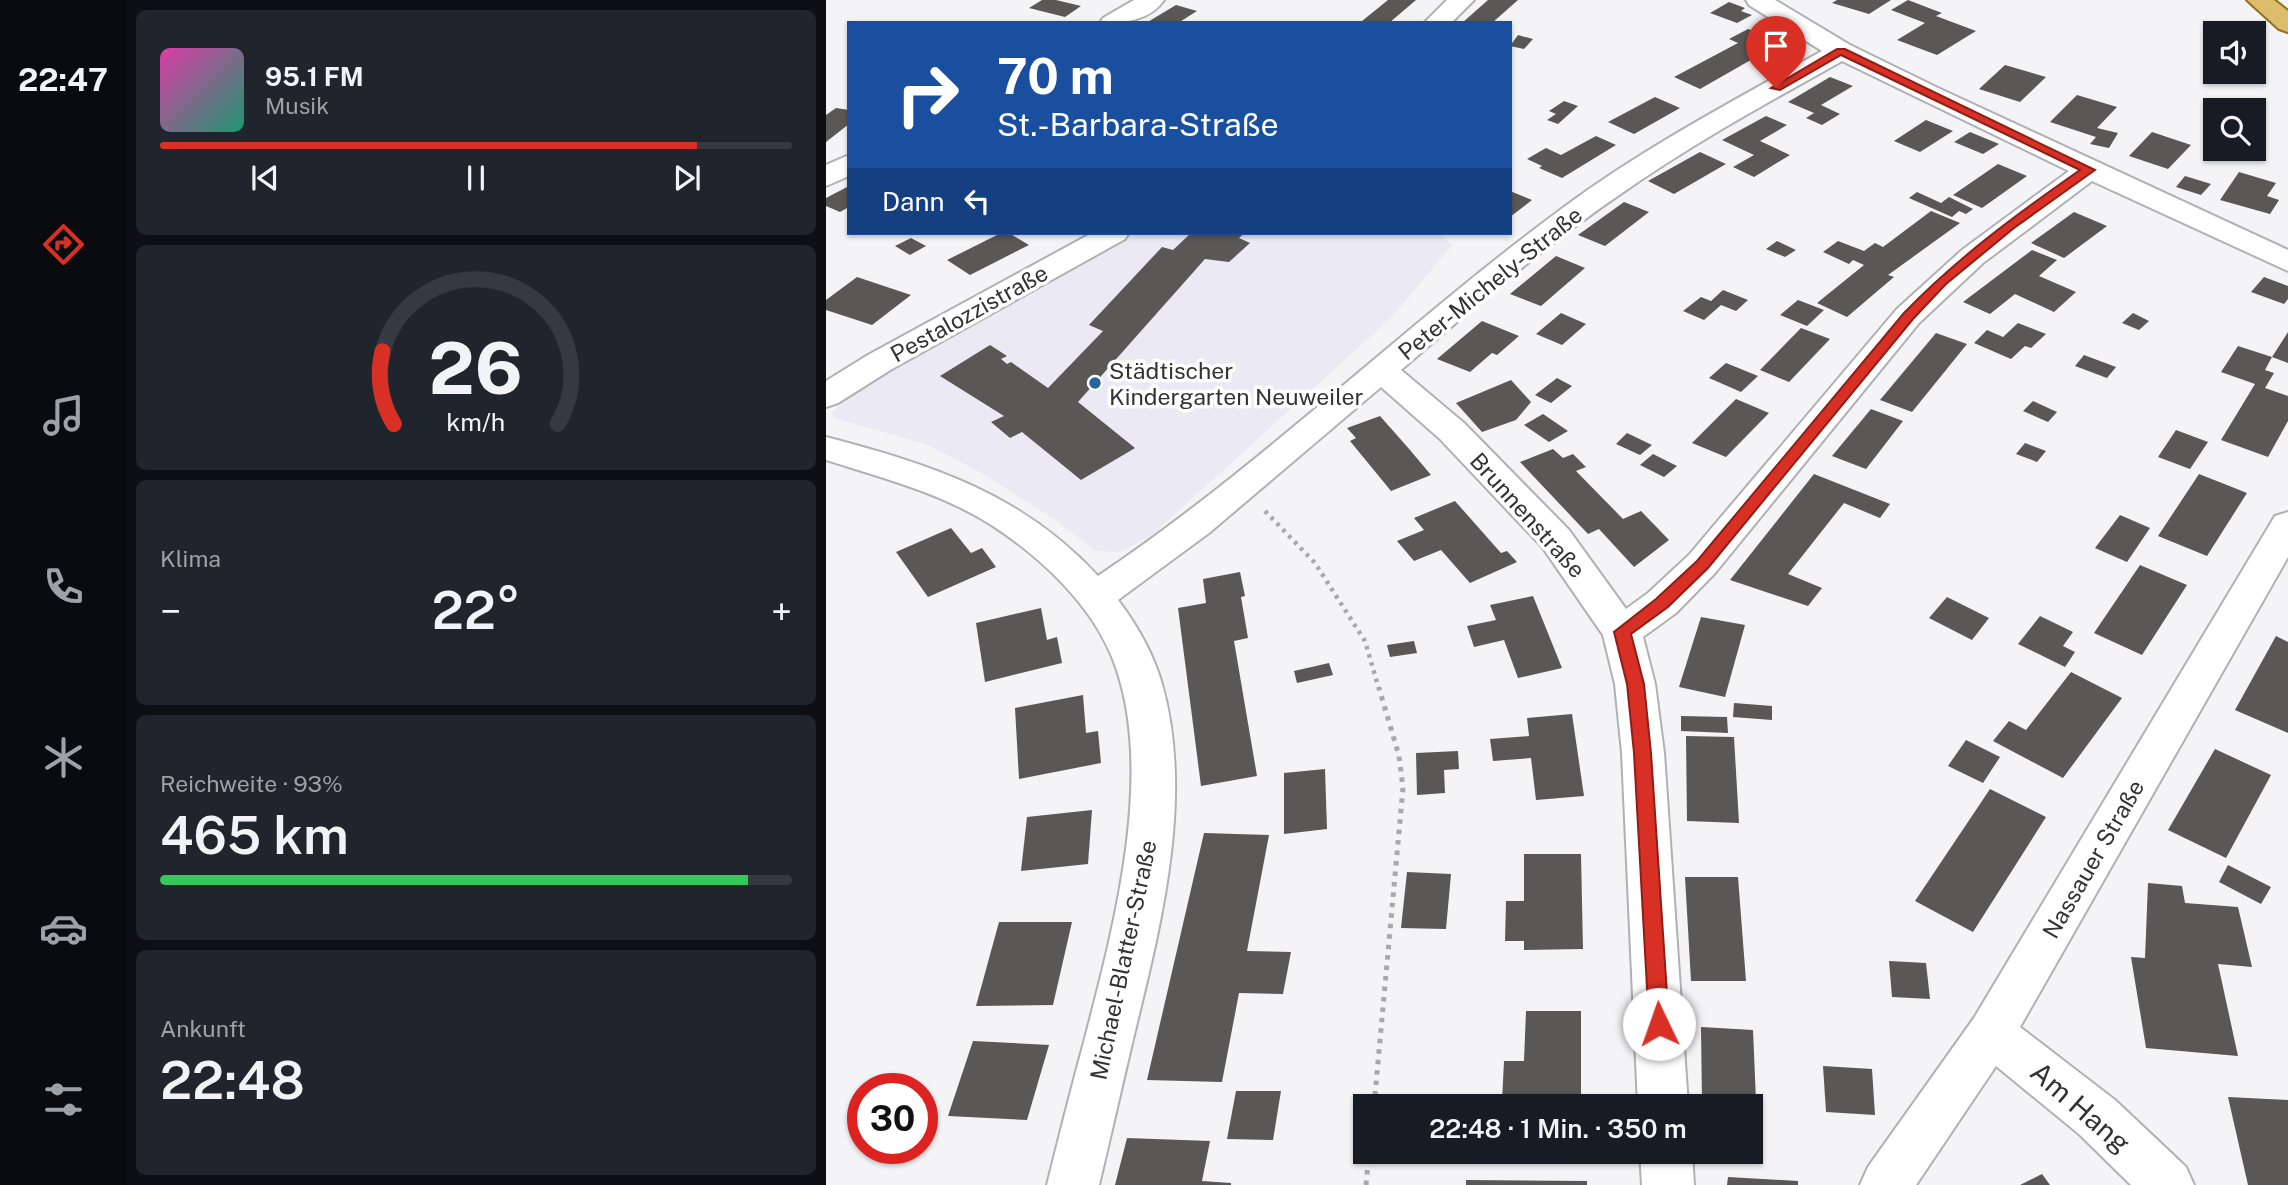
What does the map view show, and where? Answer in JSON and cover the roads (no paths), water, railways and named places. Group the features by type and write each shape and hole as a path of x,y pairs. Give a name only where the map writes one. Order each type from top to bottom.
{"main road":[{"path":"2259,0 2288,24"}],"street":[{"path":"1115,21 1152,0"},
{"path":"1438,21 1462,0"},
{"path":"1758,0 1841,51 2288,262"},
{"name":"Peter-Michely-Straße","path":"1094,597 1146,564 1485,283 1628,176 1841,51"},
{"path":"826,177 847,165"},
{"path":"1622,632 1662,603 1702,564 1908,316 1941,282 2010,225 2089,170"},
{"name":"Pestalozzistraße","path":"826,396 880,362 1110,235"},
{"name":"Brunnenstraße","path":"1381,371 1409,391 1451,431 1556,539 1622,632 1635,684 1643,753 1662,1094"},
{"name":"Michael-Blatter-Straße","path":"826,448 936,484 1003,515 1044,544 1068,566 1119,632 1141,683 1153,777 1150,839 1134,933 1073,1185"},
{"name":"Nassauer Straße","path":"1886,1185 1991,1033 2288,525"},
{"name":"Am Hang","path":"1991,1033 2097,1117 2168,1185"},
{"path":"1667,1164 1668,1185"}],"place":[{"name":"Städtischer Kindergarten Neuweiler","path":"1095,383"}]}
